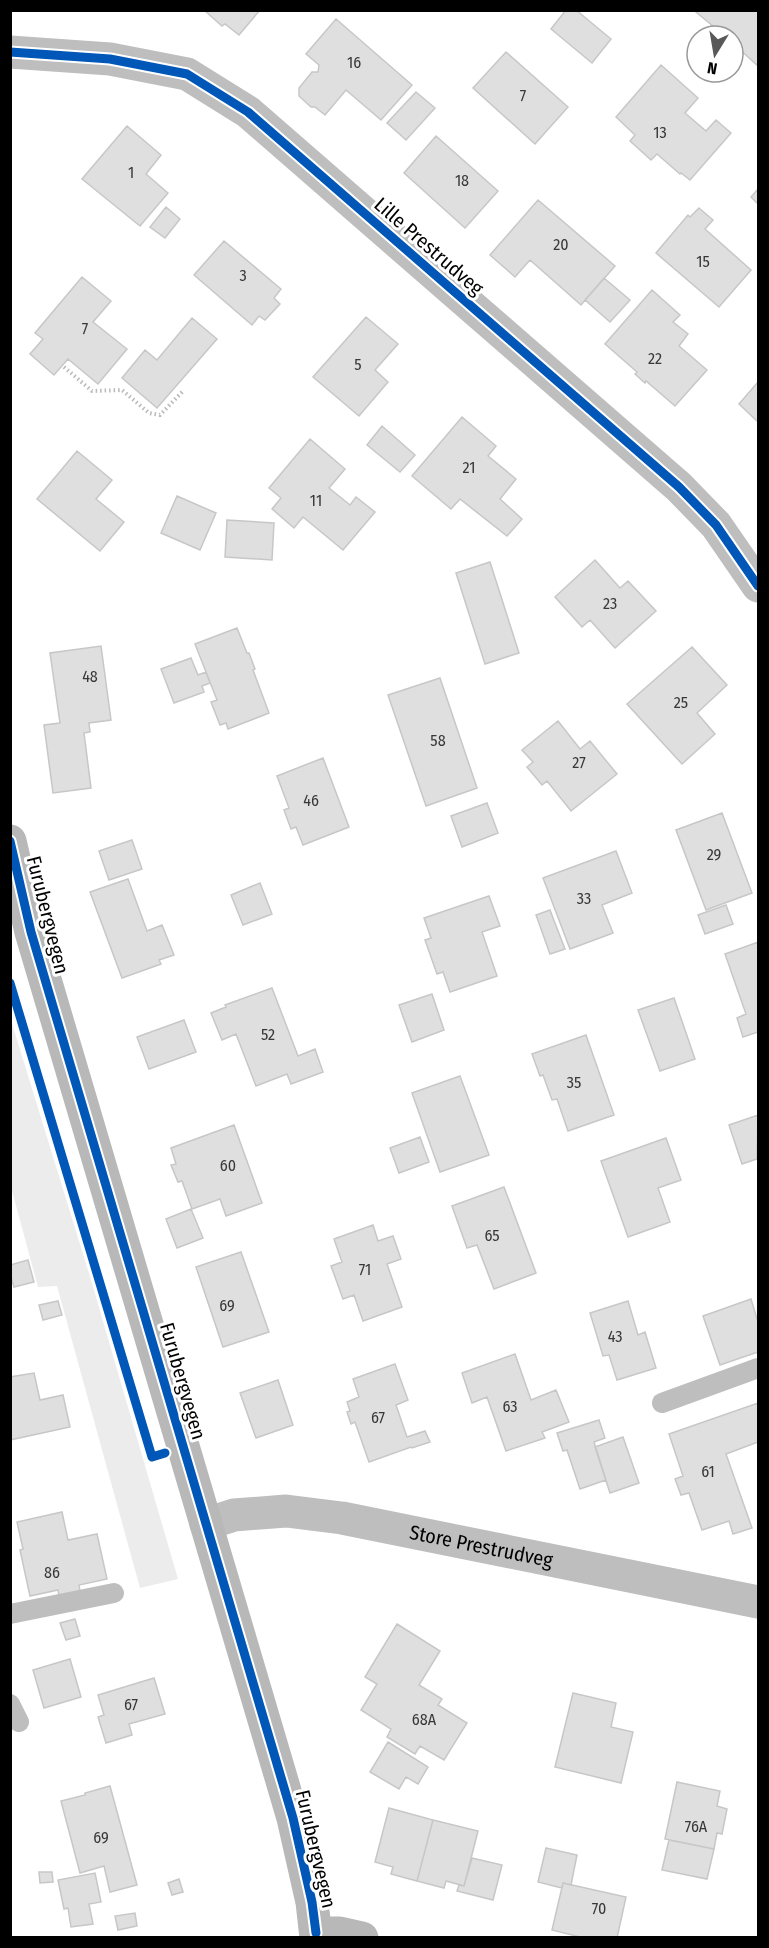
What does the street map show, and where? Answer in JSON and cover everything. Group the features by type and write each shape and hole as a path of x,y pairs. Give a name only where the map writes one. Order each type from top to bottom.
{"main road":[{"name":"Furubergvegen","path":"10,841 31,932 293,1818 312,1902 316,1935 340,1933 362,1938"}],"street":[{"name":"Lille Prestrudveg","path":"10,52 110,59 187,74 248,112 679,488 716,525 759,586"},
{"name":"Store Prestrudveg","path":"206,1524 234,1515 286,1511 342,1518 759,1602"}],"lane":[{"path":"662,1403 759,1368"},
{"path":"10,1614 114,1593"},
{"path":"10,1704 19,1722"}],"path":[{"path":"64,367 92,391 122,390 149,413 160,415 183,391"}],"shaded area":[{"path":"10,1017 91,1280 178,1579 140,1588 57,1286 38,1287 11,1187"}],"building":[{"path":"204,10 260,10 239,35 225,24 222,26"},
{"path":"566,10 576,10 611,39 592,63 551,29"},
{"path":"697,10 758,10 758,66 745,54 745,24 710,24 696,12"},
{"path":"336,19 412,85 381,120 346,90 325,115 315,107 311,107 299,96 299,88 312,72 318,72 319,65 306,54"},
{"path":"506,52 568,107 535,144 473,88"},
{"path":"661,65 698,98 685,113 706,131 716,120 731,133 690,180 657,154 651,160 630,141 635,135 616,117"},
{"path":"416,92 435,108 406,140 387,123"},
{"path":"127,126 161,155 146,174 168,193 140,226 82,179"},
{"path":"436,136 498,191 465,228 404,173"},
{"path":"758,189 758,204 751,197"},
{"path":"538,200 615,266 581,305 530,260 515,277 490,255"},
{"path":"166,207 180,219 165,238 150,227"},
{"path":"699,208 713,220 705,229 751,270 719,307 656,253 688,215 690,217"},
{"path":"224,241 281,289 274,298 280,304 265,320 259,316 252,325 194,275"},
{"path":"82,277 111,301 93,322 127,349 98,384 68,359 54,375 30,354 43,339 35,333"},
{"path":"604,278 630,300 610,322 585,300"},
{"path":"652,290 680,315 673,322 688,334 679,346 707,370 675,406 646,381 645,383 635,374 637,372 605,344"},
{"path":"366,317 398,344 375,370 388,382 359,416 313,377"},
{"path":"192,318 217,339 157,408 122,378 145,350 157,360"},
{"path":"758,382 758,422 739,404"},
{"path":"462,417 496,446 488,456 516,479 500,499 522,519 507,536 460,499 451,509 412,476"},
{"path":"382,426 415,455 400,472 367,445"},
{"path":"310,439 345,469 329,488 350,505 356,497 375,512 343,550 303,517 294,528 272,509 281,498 269,488"},
{"path":"77,451 112,480 96,499 124,522 100,551 37,499"},
{"path":"177,496 216,513 200,550 161,533"},
{"path":"227,520 274,523 272,560 225,557"},
{"path":"595,560 620,588 628,581 656,611 615,648 590,620 582,627 555,597"},
{"path":"490,562 519,653 485,664 456,573"},
{"path":"237,628 247,653 249,653 269,713 228,729 226,723 220,725 211,702 217,700 195,644"},
{"path":"101,646 111,720 89,723 90,732 84,733 91,788 53,793 44,725 60,723 50,653"},
{"path":"692,647 727,685 697,713 715,734 682,764 627,704"},
{"path":"191,658 198,675 206,672 210,683 202,686 204,692 174,703 161,669"},
{"path":"440,678 477,788 426,806 388,695"},
{"path":"558,721 580,749 590,741 617,774 571,811 547,781 542,785 527,767 533,762 522,750"},
{"path":"323,758 349,827 303,845 296,827 291,829 284,810 289,808 277,776"},
{"path":"487,803 498,833 462,847 451,816"},
{"path":"722,813 752,893 706,910 676,830"},
{"path":"132,840 142,869 109,880 99,851"},
{"path":"616,851 632,893 602,905 613,933 570,949 543,878"},
{"path":"128,879 147,931 162,925 174,955 159,960 161,964 122,978 90,892"},
{"path":"260,883 272,914 243,925 231,895"},
{"path":"489,896 500,926 482,932 497,976 450,992 443,972 437,974 425,940 431,938 424,918"},
{"path":"726,905 733,924 705,934 698,915"},
{"path":"550,910 565,949 550,954 536,915"},
{"path":"758,942 758,1032 743,1037 737,1018 746,1014 725,954"},
{"path":"272,988 298,1056 315,1049 323,1072 291,1084 287,1074 256,1086 236,1034 222,1040 211,1013 226,1007 225,1005"},
{"path":"432,994 444,1030 412,1042 399,1005"},
{"path":"674,998 695,1059 660,1071 638,1010"},
{"path":"184,1020 196,1052 149,1069 137,1037"},
{"path":"586,1035 614,1115 568,1131 557,1099 552,1100 532,1054"},
{"path":"460,1076 489,1155 440,1172 412,1093"},
{"path":"758,1115 757,1159 742,1164 729,1125"},
{"path":"234,1125 262,1203 226,1216 220,1199 192,1209 182,1181 178,1182 171,1165 176,1164 171,1148"},
{"path":"420,1137 429,1162 399,1173 390,1148"},
{"path":"666,1138 681,1180 658,1188 670,1222 628,1237 601,1161"},
{"path":"504,1187 536,1273 494,1289 477,1245 467,1248 452,1206"},
{"path":"191,1209 203,1238 177,1248 166,1219"},
{"path":"373,1225 378,1241 393,1236 401,1259 387,1264 402,1307 363,1321 354,1295 343,1299 331,1266 342,1262 334,1239"},
{"path":"241,1252 269,1332 223,1347 196,1267"},
{"path":"28,1260 34,1282 14,1287 10,1265"},
{"path":"751,1299 758,1322 758,1352 720,1365 703,1316"},
{"path":"58,1301 62,1315 43,1320 39,1305"},
{"path":"628,1301 638,1335 645,1332 656,1368 617,1380 609,1355 603,1356 590,1313"},
{"path":"515,1354 531,1400 556,1390 569,1422 542,1432 545,1438 506,1451 487,1397 472,1403 462,1373"},
{"path":"395,1364 408,1400 396,1405 407,1437 425,1431 430,1442 369,1462 355,1422 351,1424 347,1412 350,1411 347,1402 359,1397 353,1379"},
{"path":"34,1373 40,1400 63,1395 70,1427 10,1440 10,1377"},
{"path":"278,1380 293,1425 256,1438 240,1393"},
{"path":"758,1403 758,1442 726,1454 752,1528 733,1534 729,1521 702,1530 689,1493 681,1495 675,1479 683,1476 669,1434"},
{"path":"599,1420 605,1438 594,1442 606,1480 580,1489 567,1450 563,1451 557,1433"},
{"path":"623,1437 639,1483 610,1493 595,1447"},
{"path":"62,1512 68,1540 97,1534 107,1579 79,1585 80,1591 59,1596 58,1590 30,1596 20,1550 23,1549 17,1522"},
{"path":"75,1619 80,1636 66,1640 60,1623"},
{"path":"397,1624 440,1651 419,1685 442,1699 438,1705 467,1723 444,1760 420,1746 415,1754 387,1737 391,1729 361,1710 377,1684 365,1677"},
{"path":"70,1659 81,1697 44,1708 33,1670"},
{"path":"154,1678 165,1714 129,1724 132,1735 106,1743 98,1717 104,1715 98,1695"},
{"path":"573,1693 616,1703 611,1727 633,1732 621,1783 555,1767"},
{"path":"388,1742 428,1767 418,1784 406,1777 399,1789 370,1772"},
{"path":"677,1782 720,1791 717,1806 727,1809 722,1834 717,1833 714,1849 665,1839"},
{"path":"110,1786 137,1885 110,1892 104,1866 80,1873 61,1801"},
{"path":"389,1808 433,1820 417,1881 391,1874 393,1867 375,1862"},
{"path":"433,1820 478,1831 464,1886 446,1881 444,1888 417,1881"},
{"path":"669,1840 714,1849 707,1879 662,1870"},
{"path":"546,1848 577,1855 571,1885 563,1883 562,1888 538,1882"},
{"path":"472,1858 502,1865 493,1900 457,1891 459,1885 464,1886"},
{"path":"39,1872 52,1872 53,1882 40,1883"},
{"path":"95,1873 101,1902 89,1904 93,1924 71,1927 68,1908 64,1909 58,1880"},
{"path":"179,1879 183,1892 172,1895 168,1883"},
{"path":"563,1883 626,1897 617,1938 584,1938 552,1930"},
{"path":"135,1913 137,1926 118,1930 115,1916"}],"cycle path":[{"path":"10,52 110,59 187,74 248,112 679,487 716,525 758,586"},
{"path":"10,841 31,932 293,1818 312,1902 316,1933"},
{"path":"10,983 152,1457 165,1453"}]}
